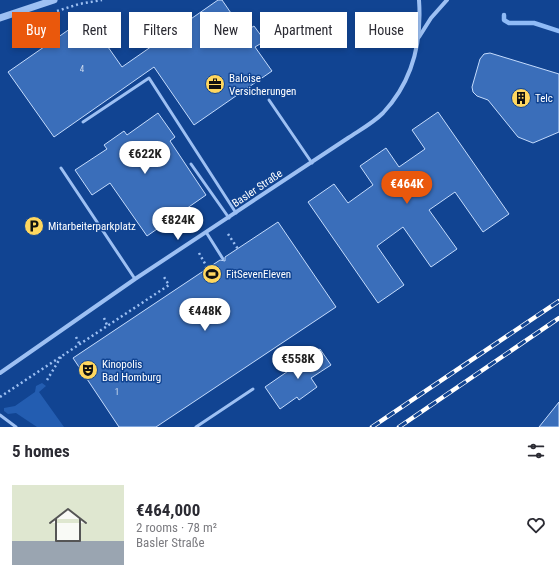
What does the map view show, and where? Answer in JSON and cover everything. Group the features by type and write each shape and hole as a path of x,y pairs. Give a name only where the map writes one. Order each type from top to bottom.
{"street":[{"path":"0,18 54,0"},
{"name":"Basler Straße","path":"0,373 135,279 236,214 382,114 393,101 413,66 419,37 419,0"},
{"path":"419,37 431,18 447,0"}],"lane":[{"path":"83,122 148,78 236,214"},
{"path":"269,100 312,163"},
{"path":"190,164 229,218"},
{"path":"61,168 135,279"},
{"path":"206,232 223,259"},
{"path":"196,427 252,389"},
{"path":"0,415 16,427"}],"path":[{"path":"228,234 238,249"},
{"path":"199,253 208,268"},
{"path":"0,397 168,285 164,277"},
{"path":"104,318 107,325"},
{"path":"76,337 80,343"},
{"path":"46,380 62,355"}],"shaded area":[{"path":"42,383 46,386 39,392 64,427 37,427 16,413 8,414 4,411 4,408 15,406 35,392 36,386"}],"building":[{"path":"218,0 222,0 230,12 201,12"},
{"path":"200,13 200,48 252,48 252,27 254,26 260,34 260,44 255,47 272,71 194,125 154,67 54,137 8,72 42,48 60,48 60,36 68,30 68,48 109,48 122,67 149,48 192,48 192,18"},
{"name":"Telc","path":"490,53 559,74 559,132 533,143 518,137 488,100 477,96 473,92 472,87 480,59 484,54"},
{"path":"438,112 509,214 483,232 455,192 429,210 457,249 431,267 403,227 377,246 404,285 378,303 308,202 334,184 348,203 373,185 360,166 386,148 399,167 425,149 412,130"},
{"path":"158,113 175,137 170,141 206,195 147,236 110,183 92,195 75,170 107,149 104,145 124,131 127,135"},
{"path":"278,222 336,307 156,427 119,427 73,358 220,260 225,261 225,257"},
{"path":"320,349 331,365 311,378 317,387 299,400 297,397 280,409 265,387"},
{"path":"559,402 559,427 539,427"}],"waterway":[{"path":"504,15 504,20 509,23 534,23 559,31"}],"railway":[{"path":"372,427 559,301"},
{"path":"399,427 559,318"}],"place":[{"name":"Baloise Versicherungen","path":"215,84"},
{"name":"Telc","path":"521,98"},
{"name":"Mitarbeiterparkplatz","path":"34,226"},
{"name":"FitSevenEleven","path":"212,274"},
{"name":"Kinopolis Bad Homburg","path":"88,370"}]}
